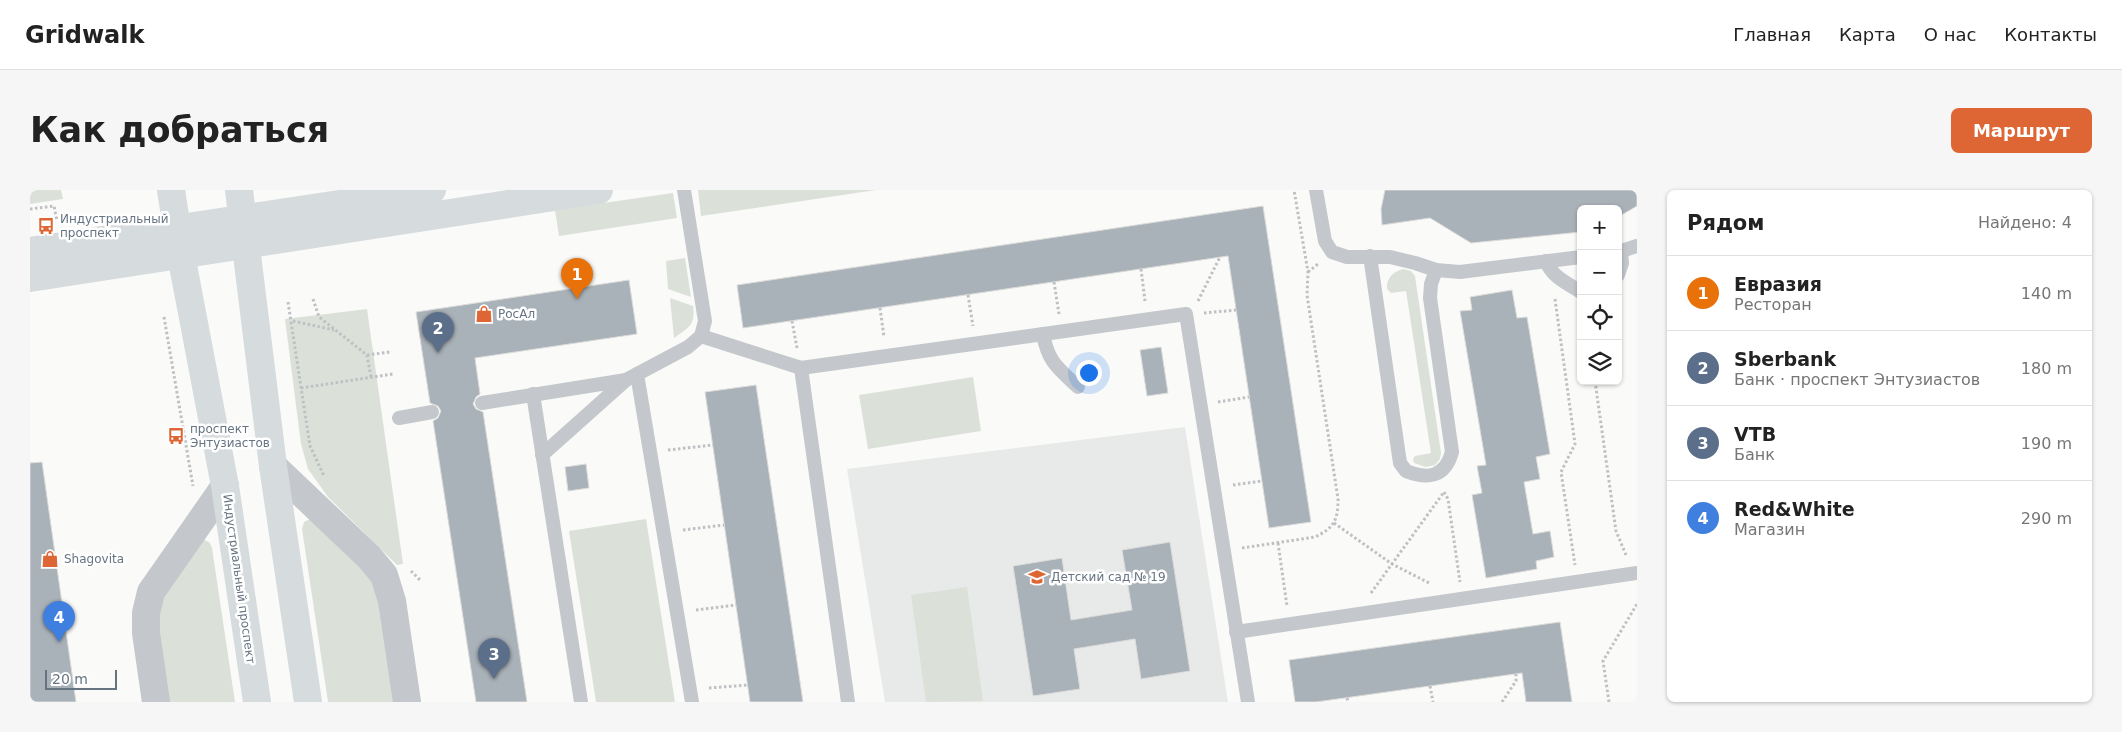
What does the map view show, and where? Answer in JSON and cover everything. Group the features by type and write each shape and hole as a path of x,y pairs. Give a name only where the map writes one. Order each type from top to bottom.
{"main road":[{"name":"Индустриальный проспект","path":"171,190 181,255 225,486 257,702"},
{"path":"239,190 273,466 308,702"},
{"path":"30,278 181,255 244,231 432,190"},
{"path":"30,251 177,228 244,231 599,190"}],"street":[{"path":"273,466 369,557 384,575 392,600 407,702"},
{"path":"156,702 146,633 146,613 151,592 225,486"}],"lane":[{"path":"542,455 632,377 688,347 701,336 705,321 684,190"},
{"path":"1316,190 1325,241 1332,252 1347,256 1390,258 1436,270 1460,272 1577,257"},
{"path":"1622,250 1637,246"},
{"path":"1370,256 1400,463 1406,471 1416,475 1428,476 1440,472 1448,464 1452,452 1430,298 1431,284 1436,270"},
{"path":"1546,261 1550,271 1555,276 1577,290"},
{"path":"701,336 801,368 1189,314 1200,404 1248,702"},
{"path":"1043,334 1046,349 1054,365 1078,388"},
{"path":"801,368 848,702"},
{"path":"482,403 632,377"},
{"path":"632,377 651,452 691,696"},
{"path":"533,394 581,702"},
{"path":"399,418 432,412"},
{"path":"1236,632 1636,573"}],"path":[{"path":"1224,551 1315,537 1326,532 1334,524 1338,510 1338,499 1306,295 1308,272 1294,190"},
{"path":"30,210 54,206 57,222"},
{"path":"1189,314 1220,257"},
{"path":"1140,269 1148,319"},
{"path":"1555,276 1554,295 1575,444 1561,472 1577,582"},
{"path":"1054,282 1062,331"},
{"path":"968,295 976,343"},
{"path":"312,299 319,317 367,355 371,377"},
{"path":"288,302 310,446 325,478"},
{"path":"880,308 887,356"},
{"path":"1189,314 1236,310"},
{"path":"164,317 193,487"},
{"path":"293,321 336,330"},
{"path":"367,355 390,352"},
{"path":"301,388 393,374"},
{"path":"1596,385 1616,531 1624,552 1636,573"},
{"path":"1200,404 1249,397"},
{"path":"651,452 712,446"},
{"path":"1440,472 1444,492 1448,500 1462,600"},
{"path":"1213,488 1262,481"},
{"path":"1362,614 1370,594 1444,492"},
{"path":"1334,524 1392,564 1462,600"},
{"path":"664,532 724,525"},
{"path":"1278,543 1290,624"},
{"path":"410,570 421,581"},
{"path":"1609,702 1603,661 1637,604"},
{"path":"678,612 736,605"},
{"path":"1502,702 1516,680 1516,674"},
{"path":"691,696 748,685"},
{"path":"1430,686 1433,702"}],"shaded area":[{"path":"30,190 61,190 63,199 30,204"},
{"path":"698,190 876,190 701,216"},
{"path":"673,193 677,218 559,236 555,210"},
{"path":"685,258 691,297 668,289 666,261"},
{"path":"1403,269 1411,271 1415,276 1441,453 1440,459 1435,465 1426,467 1414,463 1413,459 1415,456 1431,453 1406,291 1391,293 1387,289 1391,276"},
{"path":"670,298 693,306 694,312 690,325 674,338"},
{"path":"367,309 403,564 397,565 328,497 308,469 301,444 285,319"},
{"path":"973,377 981,431 868,449 859,395"},
{"name":"Детский сад № 19","path":"1185,427 1228,702 885,702 847,469"},
{"path":"646,519 675,702 596,702 569,531"},
{"path":"313,520 368,574 377,591 397,702 328,702 302,529 304,522"},
{"path":"205,540 210,543 212,548 235,702 166,702 156,632 159,598 199,541"},
{"path":"967,587 983,701 926,702 911,595"}],"building":[{"path":"1385,190 1637,190 1637,206 1622,215 1622,205 1577,205 1577,232 1471,243 1430,218 1382,225 1381,209"},
{"path":"1263,206 1311,522 1269,528 1228,256 743,328 737,285"},
{"path":"629,280 637,334 475,358 480,394 476,397 473,404 476,409 483,412 527,702 476,702 433,421 438,418 441,411 438,406 430,403 416,312"},
{"path":"1512,290 1517,318 1527,317 1550,454 1536,457 1540,479 1524,482 1533,534 1550,531 1554,557 1536,561 1537,569 1486,578 1472,495 1482,493 1477,466 1486,465 1460,311 1472,310 1470,297"},
{"path":"1161,347 1168,393 1147,396 1140,350"},
{"path":"756,385 803,702 750,702 705,392"},
{"path":"42,462 76,702 30,702 30,463"},
{"path":"586,464 589,488 568,491 565,467"},
{"path":"1170,542 1190,671 1141,679 1135,639 1074,649 1080,689 1033,696 1013,566 1062,558 1071,620 1132,610 1122,550"},
{"path":"1560,622 1572,702 1526,702 1522,673 1316,702 1295,702 1289,660"}],"place":[{"name":"Индустриальный проспект","path":"46,226"},
{"name":"Евразия","path":"577,299"},
{"name":"РосАл","path":"484,314"},
{"name":"Sberbank","path":"438,353"},
{"name":"проспект Энтузиастов","path":"176,436"},
{"name":"Shagovita","path":"50,559"},
{"name":"Детский сад № 19","path":"1037,577"},
{"name":"Red&White","path":"59,642"},
{"name":"VTB","path":"494,679"}]}
